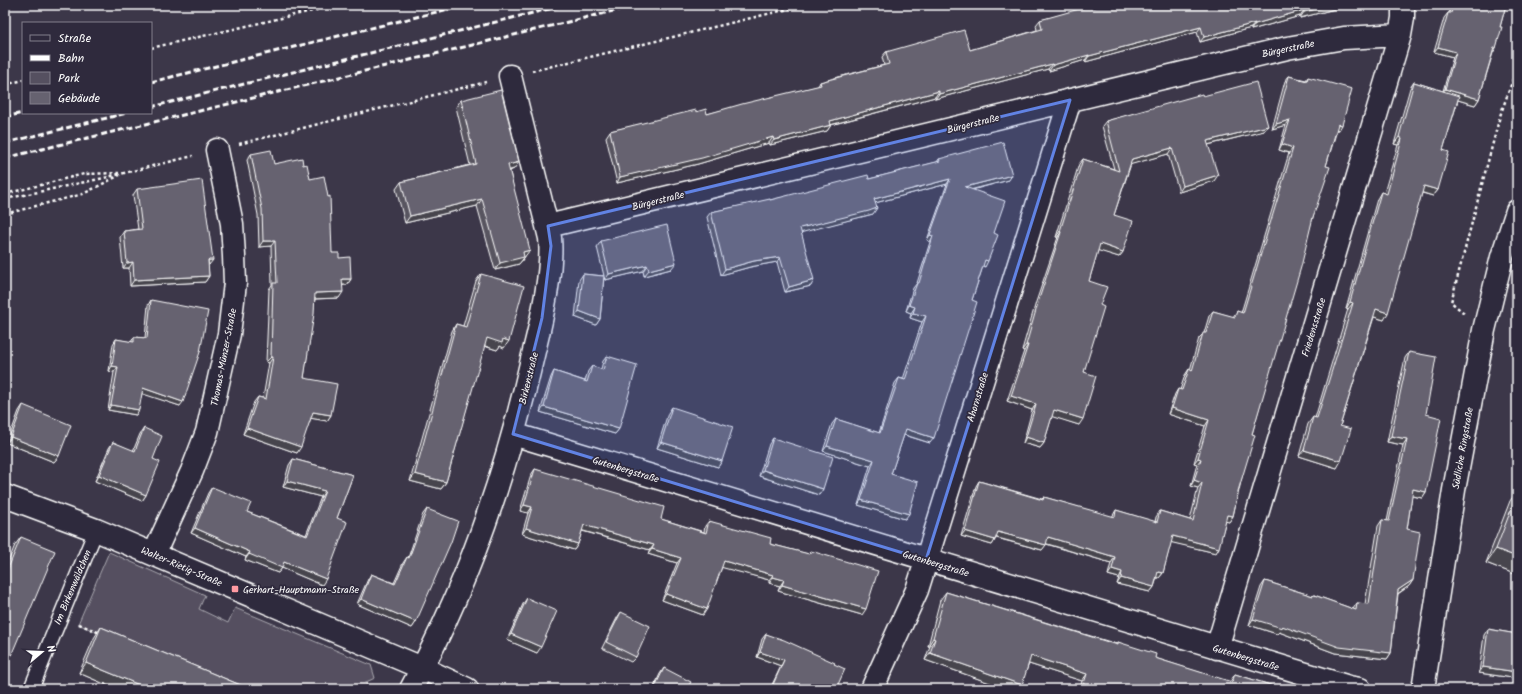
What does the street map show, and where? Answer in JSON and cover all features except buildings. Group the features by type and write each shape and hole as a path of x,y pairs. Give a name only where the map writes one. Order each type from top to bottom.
{"street":[{"name":"Friedensstraße","path":"1217,648 1400,35 1404,5"},
{"name":"Bürgerstraße","path":"548,226 1317,42 1344,38 1400,35"},
{"name":"Birkenstraße","path":"422,668 452,604 473,552 514,434 542,318 551,246 548,226 510,76"},
{"name":"Ahornstraße","path":"872,689 916,590 1070,100"},
{"name":"Thomas-Münzer-Straße","path":"154,554 192,471 207,432 229,334 235,283 232,224 217,150"},
{"name":"Südliche Ringstraße","path":"1423,689 1454,490 1484,330 1502,257 1517,211"},
{"name":"Gutenbergstraße","path":"514,434 1217,648 1354,688"},
{"name":"Walter-Rietig-Straße","path":"5,496 96,530 154,554 422,668 467,689"},
{"path":"411,689 422,668"}],"lane":[{"name":"Im Birkenwäldchen","path":"31,689 96,530"}],"path":[{"path":"152,48 338,5"},
{"path":"5,200 90,181 510,76 805,5"},
{"path":"1484,330 1451,302 1500,116 1517,68"},
{"path":"5,85 22,80"},
{"path":"5,194 84,174 126,172"},
{"path":"5,214 83,194 126,172"},
{"path":"60,616 106,636"}],"highlighted area":[{"path":"1070,100 926,560 513,434 542,318 551,246 548,226"}],"green space":[{"path":"109,552 205,595 199,609 228,623 235,608 371,665 375,678 366,682 367,689 226,689 78,624"}],"railway":[{"path":"152,82 465,5"},
{"path":"152,107 565,5"},
{"path":"5,158 638,5"},
{"path":"5,117 22,113"},
{"path":"5,143 123,114"}],"place":[{"name":"Gerhart-Hauptmann-Straße","path":"235,589"}]}
